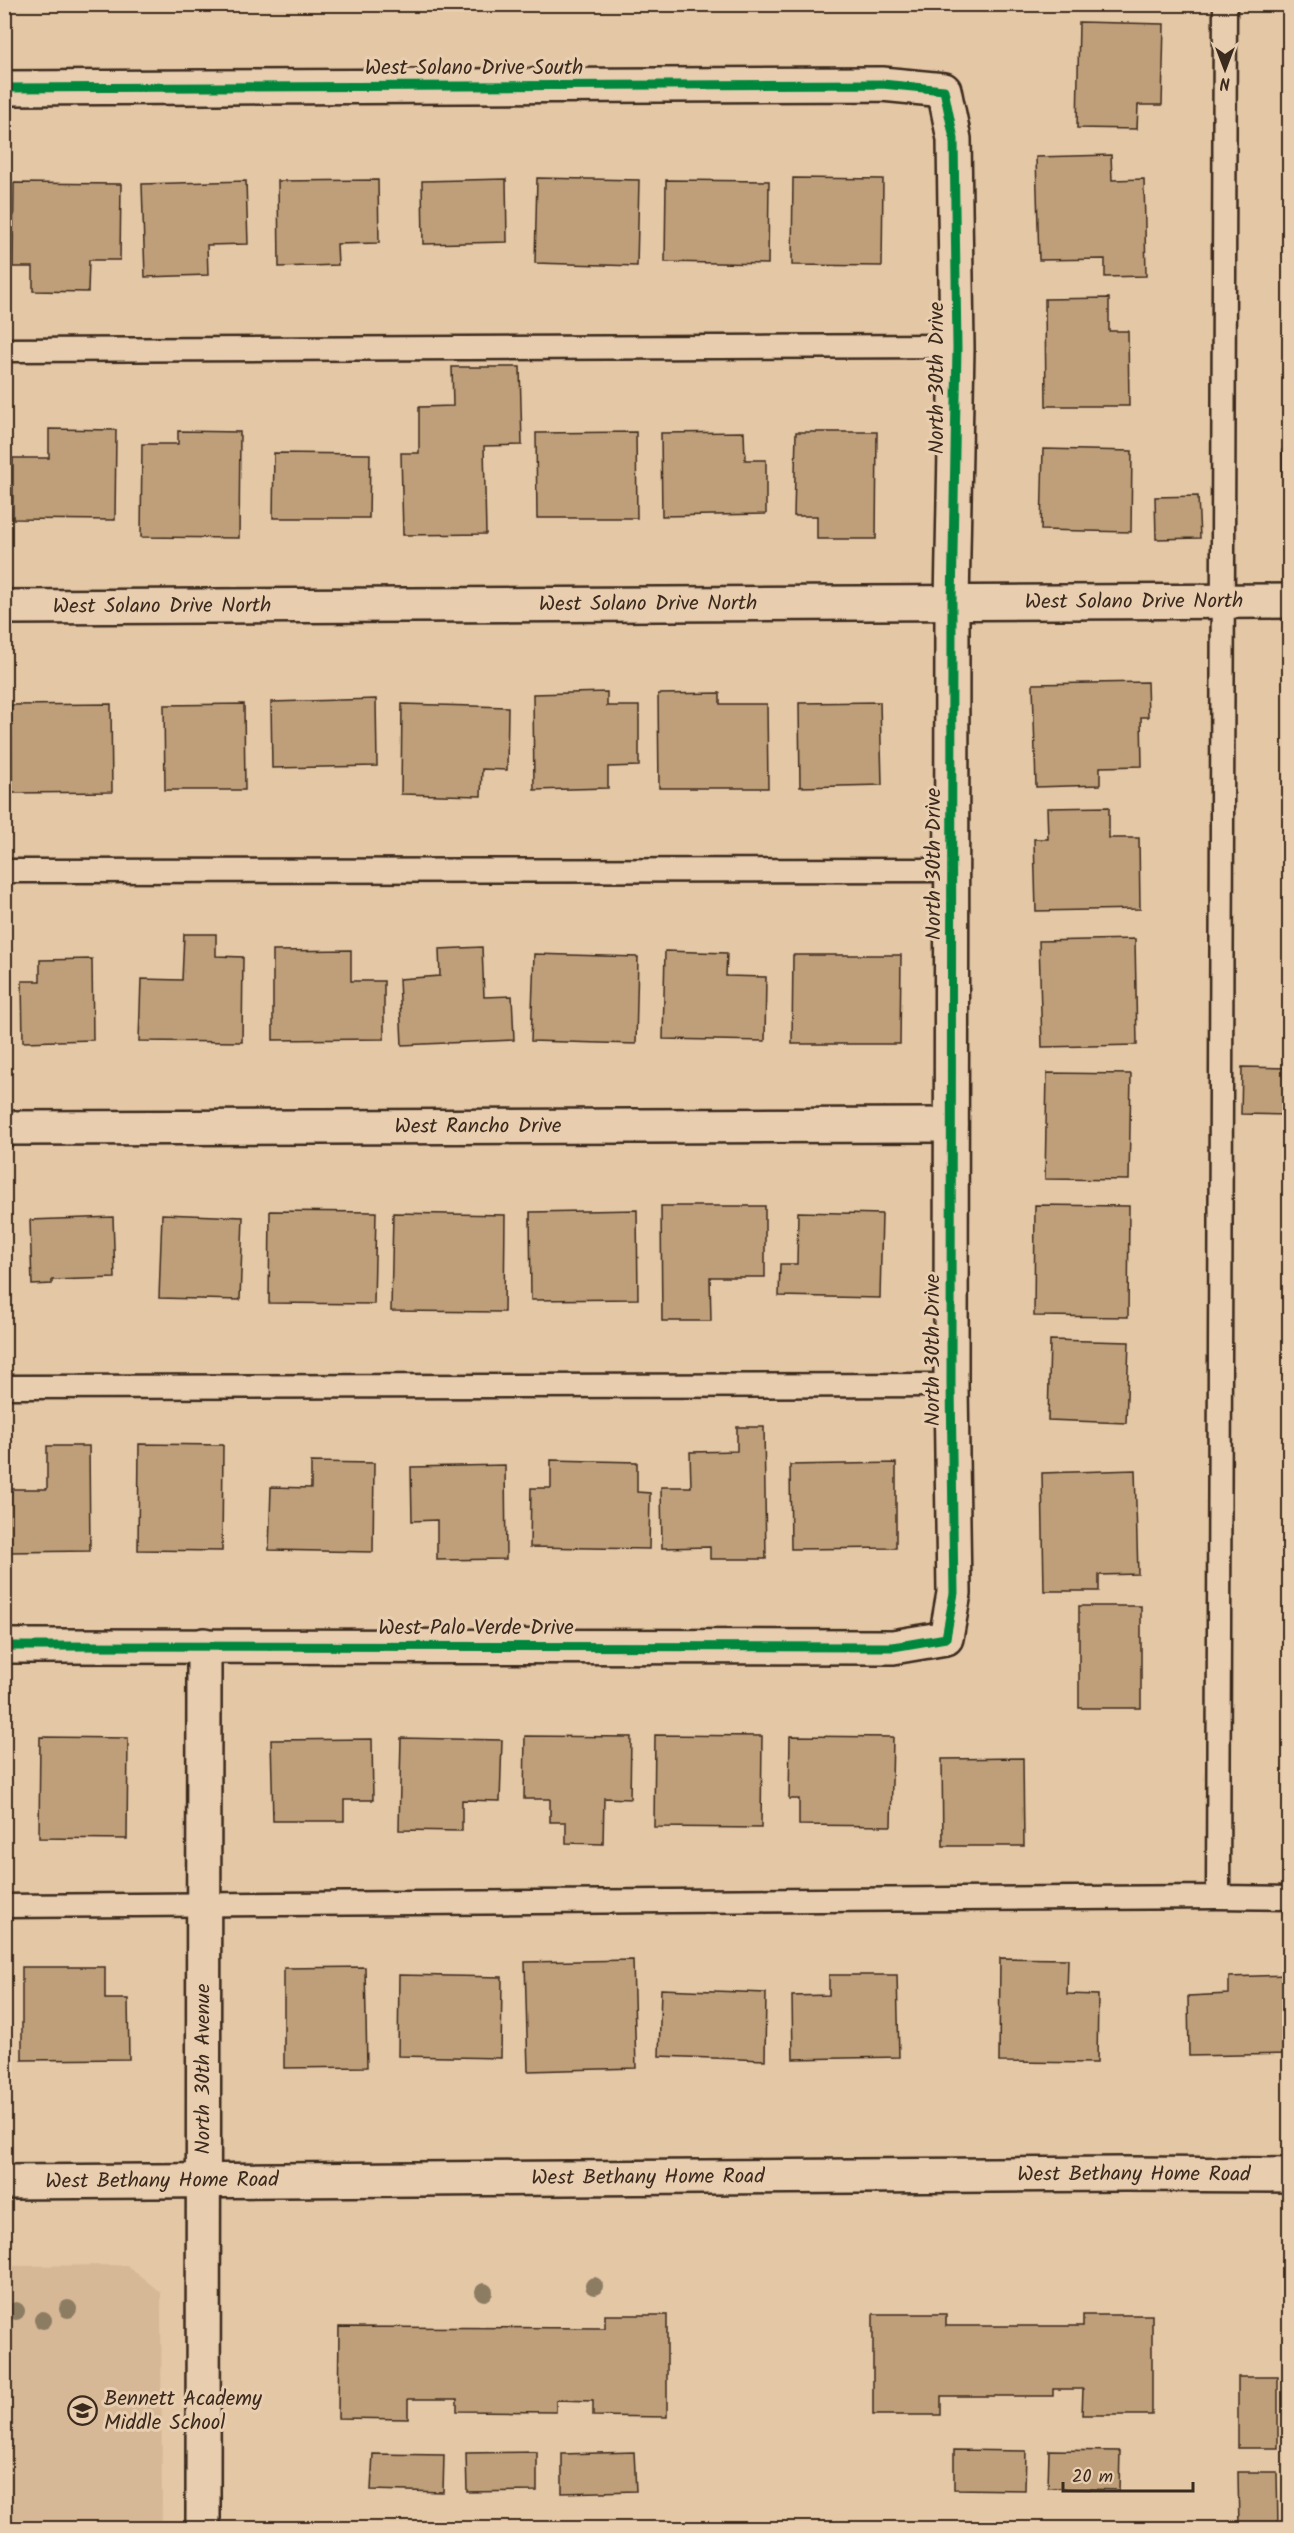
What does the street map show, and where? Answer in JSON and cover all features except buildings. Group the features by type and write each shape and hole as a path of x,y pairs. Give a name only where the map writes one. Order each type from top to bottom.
{"street":[{"name":"West Solano Drive South","path":"4,88 882,84 944,90"},
{"name":"North 30th Drive","path":"944,90 954,140 956,346 952,603 951,1125 954,1593 946,1638"},
{"name":"West Solano Drive North","path":"4,607 1290,602"},
{"name":"West Rancho Drive","path":"4,1128 951,1125"},
{"name":"West Palo Verde Drive","path":"4,1646 892,1647 946,1638"},
{"name":"North 30th Avenue","path":"203,2529 204,1645"},
{"name":"West Bethany Home Road","path":"4,2182 1114,2174 1290,2175"}],"lane":[{"path":"1218,1897 1225,4"},
{"path":"4,350 956,346"},
{"path":"4,871 952,870"},
{"path":"4,1387 951,1385"},
{"path":"4,1906 1290,1898"}],"shaded area":[{"name":"Bennett Academy Middle School","path":"127,2265 161,2293 162,2528 5,2528 5,2266"}],"cycle path":[{"path":"4,88 882,84 944,90 954,139 957,348 952,603 951,1385 954,1593 946,1638 893,1647 4,1646"}],"place":[{"name":"Bennett Academy Middle School","path":"83,2411"}]}
